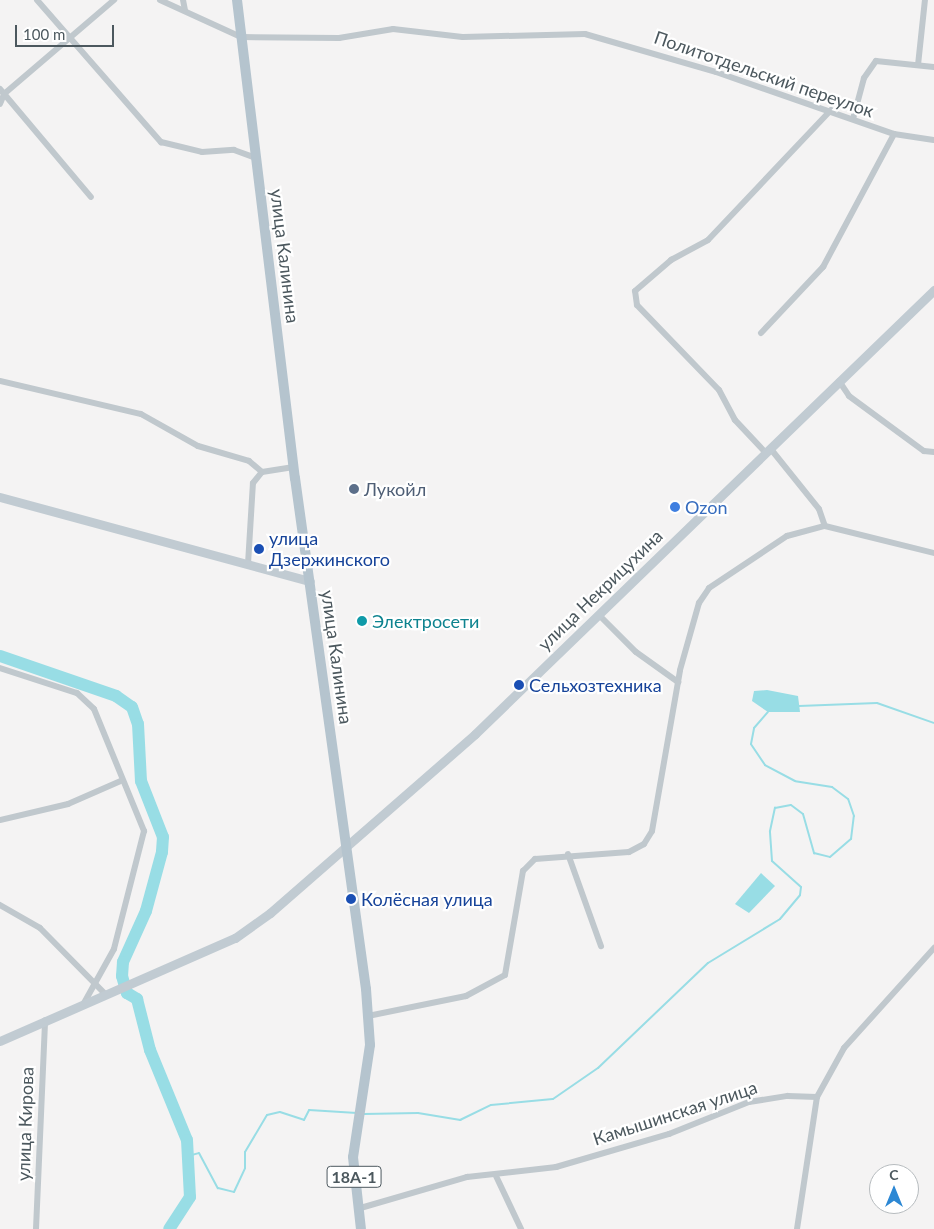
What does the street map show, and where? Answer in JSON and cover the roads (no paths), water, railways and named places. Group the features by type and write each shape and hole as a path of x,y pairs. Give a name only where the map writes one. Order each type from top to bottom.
{"main road":[{"name":"улица Калинина","path":"237,0 294,467 348,847 368,1016 370,1045 353,1157 357,1209 361,1229"}],"street":[{"path":"37,0 161,142 202,152 234,150 256,158"},
{"path":"0,104 2,91 70,38 114,0"},
{"path":"160,0 241,37"},
{"path":"183,0 185,10"},
{"path":"918,65 925,0"},
{"name":"Политотдельский переулок","path":"241,37 339,38 393,29 463,37 585,34 831,110 894,134 934,140"},
{"path":"853,119 864,78 876,62 934,67"},
{"path":"2,91 91,197"},
{"path":"825,526 819,509 768,450 735,420 719,390 637,305 635,291 671,260 708,240 831,110"},
{"path":"761,333 823,267 894,134"},
{"name":"улица Некрицухина","path":"107,993 235,938 348,847 599,615 934,290"},
{"path":"0,381 124,409 170,428 198,446 249,461 262,472"},
{"path":"839,381 856,401 924,451 934,452"},
{"path":"248,564 250,497 253,483 262,472 294,467"},
{"path":"0,497 310,581"},
{"path":"368,1016 466,996 505,975 524,871 536,859 568,854 629,852 644,844 652,831 678,682 699,603 709,588 787,536 825,526 934,553"},
{"path":"599,615 636,652 678,682"},
{"path":"0,668 77,693 94,709 109,739 121,781 144,831 141,855 114,949 84,1003"},
{"path":"0,820 68,804 121,781"},
{"path":"568,854 601,946"},
{"path":"0,905 40,928 107,993 0,1041"},
{"path":"798,1228 817,1097 844,1048 934,948"},
{"name":"улица Кирова","path":"36,1229 45,1020"},
{"name":"Камышинская улица","path":"357,1209 467,1177 496,1176 565,1164 669,1134 748,1102 788,1096 817,1097"},
{"path":"496,1176 522,1229"}],"water":[{"path":"767,690 798,696 800,712 768,712 752,701 754,691"},
{"path":"761,873 775,886 749,913 735,904"}],"waterway":[{"path":"0,656 116,696 132,707 138,724 141,781 163,837 162,852 146,911 123,962 122,976 127,993 137,999 150,1050 187,1140 190,1197 169,1229"},
{"path":"799,706 877,703 934,723"},
{"path":"364,1114 418,1113 460,1120 491,1105 553,1099 598,1068 708,963 780,919 800,895 801,887 772,861 770,831 775,808 791,805 803,814 814,853 830,857 851,839 854,816 848,799 832,787 795,781 765,765 751,744 754,728 768,712"},
{"path":"188,1156 199,1153 218,1188 234,1192 245,1168 245,1152 267,1115 280,1112 304,1120 309,1110 357,1113"}],"place":[{"name":"Лукойл","path":"354,489"},
{"name":"Ozon","path":"675,507"},
{"name":"улица Дзержинского","path":"259,549"},
{"name":"Электросети","path":"362,621"},
{"name":"Сельхозтехника","path":"519,685"},
{"name":"Колёсная улица","path":"351,899"}]}
